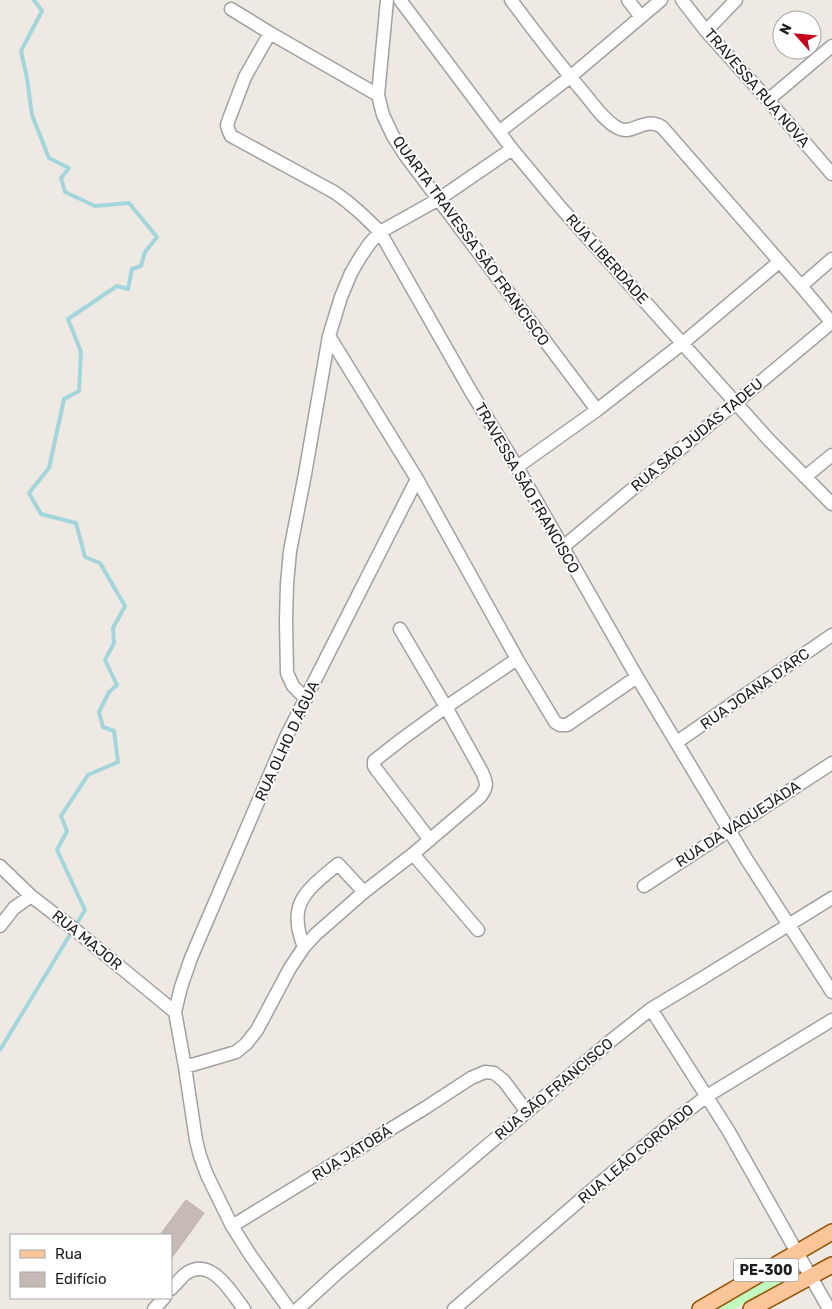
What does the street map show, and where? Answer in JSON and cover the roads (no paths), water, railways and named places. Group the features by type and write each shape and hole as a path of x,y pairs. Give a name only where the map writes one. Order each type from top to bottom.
{"main road":[{"name":"PE-300","path":"700,1309 832,1232"},
{"path":"751,1309 832,1265"}],"street":[{"name":"QUARTA TRAVESSA SÃO FRANCISCO","path":"388,0 378,95 383,115 393,136 405,155 597,410"},
{"name":"RUA LIBERDADE","path":"400,0 512,149 561,208 735,402 832,504"},
{"path":"511,0 570,77 604,117 618,128 630,129 650,123 662,127 832,323"},
{"path":"628,0 641,17"},
{"path":"500,131 570,77 661,0"},
{"name":"TRAVESSA RUA NOVA","path":"682,0 706,31 832,174"},
{"path":"706,31 736,0"},
{"path":"231,8 270,33 378,95"},
{"name":"TRAVESSA SÃO FRANCISCO","path":"270,33 245,77 236,98 227,125 230,133 235,138 341,196 360,211 380,232 637,677 747,860 832,992"},
{"path":"768,100 832,46"},
{"path":"306,699 293,686 287,673 287,584 290,551 329,336 341,297 351,273 370,243 380,232 438,199 512,149"},
{"path":"801,286 832,259"},
{"path":"517,467 597,410 683,343 780,262"},
{"name":"RUA SÃO JUDAS TADEU","path":"563,547 832,323"},
{"path":"329,336 418,479 517,659 555,722 560,725 567,725 637,677"},
{"path":"805,477 832,455"},
{"name":"RUA OLHO D ÁGUA","path":"175,1012 181,987 207,921 272,768 418,479"},
{"path":"185,1067 236,1052 246,1044 257,1030 290,968 304,947 316,934 364,892 430,840 480,797 484,791 486,782 482,772 400,629"},
{"name":"RUA JOANA D'ARC","path":"677,742 832,635"},
{"path":"430,840 374,764 377,758 446,707 517,659"},
{"name":"RUA DA VAQUEJADA","path":"644,886 832,763"},
{"path":"413,854 478,930"},
{"path":"304,947 297,926 297,916 299,904 303,896 312,886 338,864 364,892"},
{"name":"RUA MAJOR","path":"0,866 32,896 175,1012"},
{"path":"0,926 14,908 32,896"},
{"name":"RUA SÃO FRANCISCO","path":"298,1309 336,1274 608,1043 651,1009 832,898"},
{"path":"651,1009 728,1130 829,1309"},
{"path":"175,1012 200,1156 232,1226 289,1309"},
{"name":"RUA LEÃO COROADO","path":"454,1309 678,1118 707,1096 832,1020"},
{"name":"RUA JATOBÁ","path":"232,1226 471,1078 485,1072 494,1073 504,1081 528,1112"},
{"path":"172,1288 184,1274 192,1270 209,1270 220,1277 244,1309"},
{"path":"154,1309 163,1299"}],"waterway":[{"path":"0,1050 85,910 57,850 67,831 61,816 88,775 118,762 114,731 103,727 99,712 109,692 117,685 105,660 114,643 113,628 125,606 100,563 85,557 76,523 41,514 29,493 49,468 64,399 79,391 81,352 68,319 117,286 128,289 132,269 141,266 145,252 157,237 129,203 95,206 65,192 61,178 69,168 49,158 32,115 21,51 42,11 34,0"}]}
